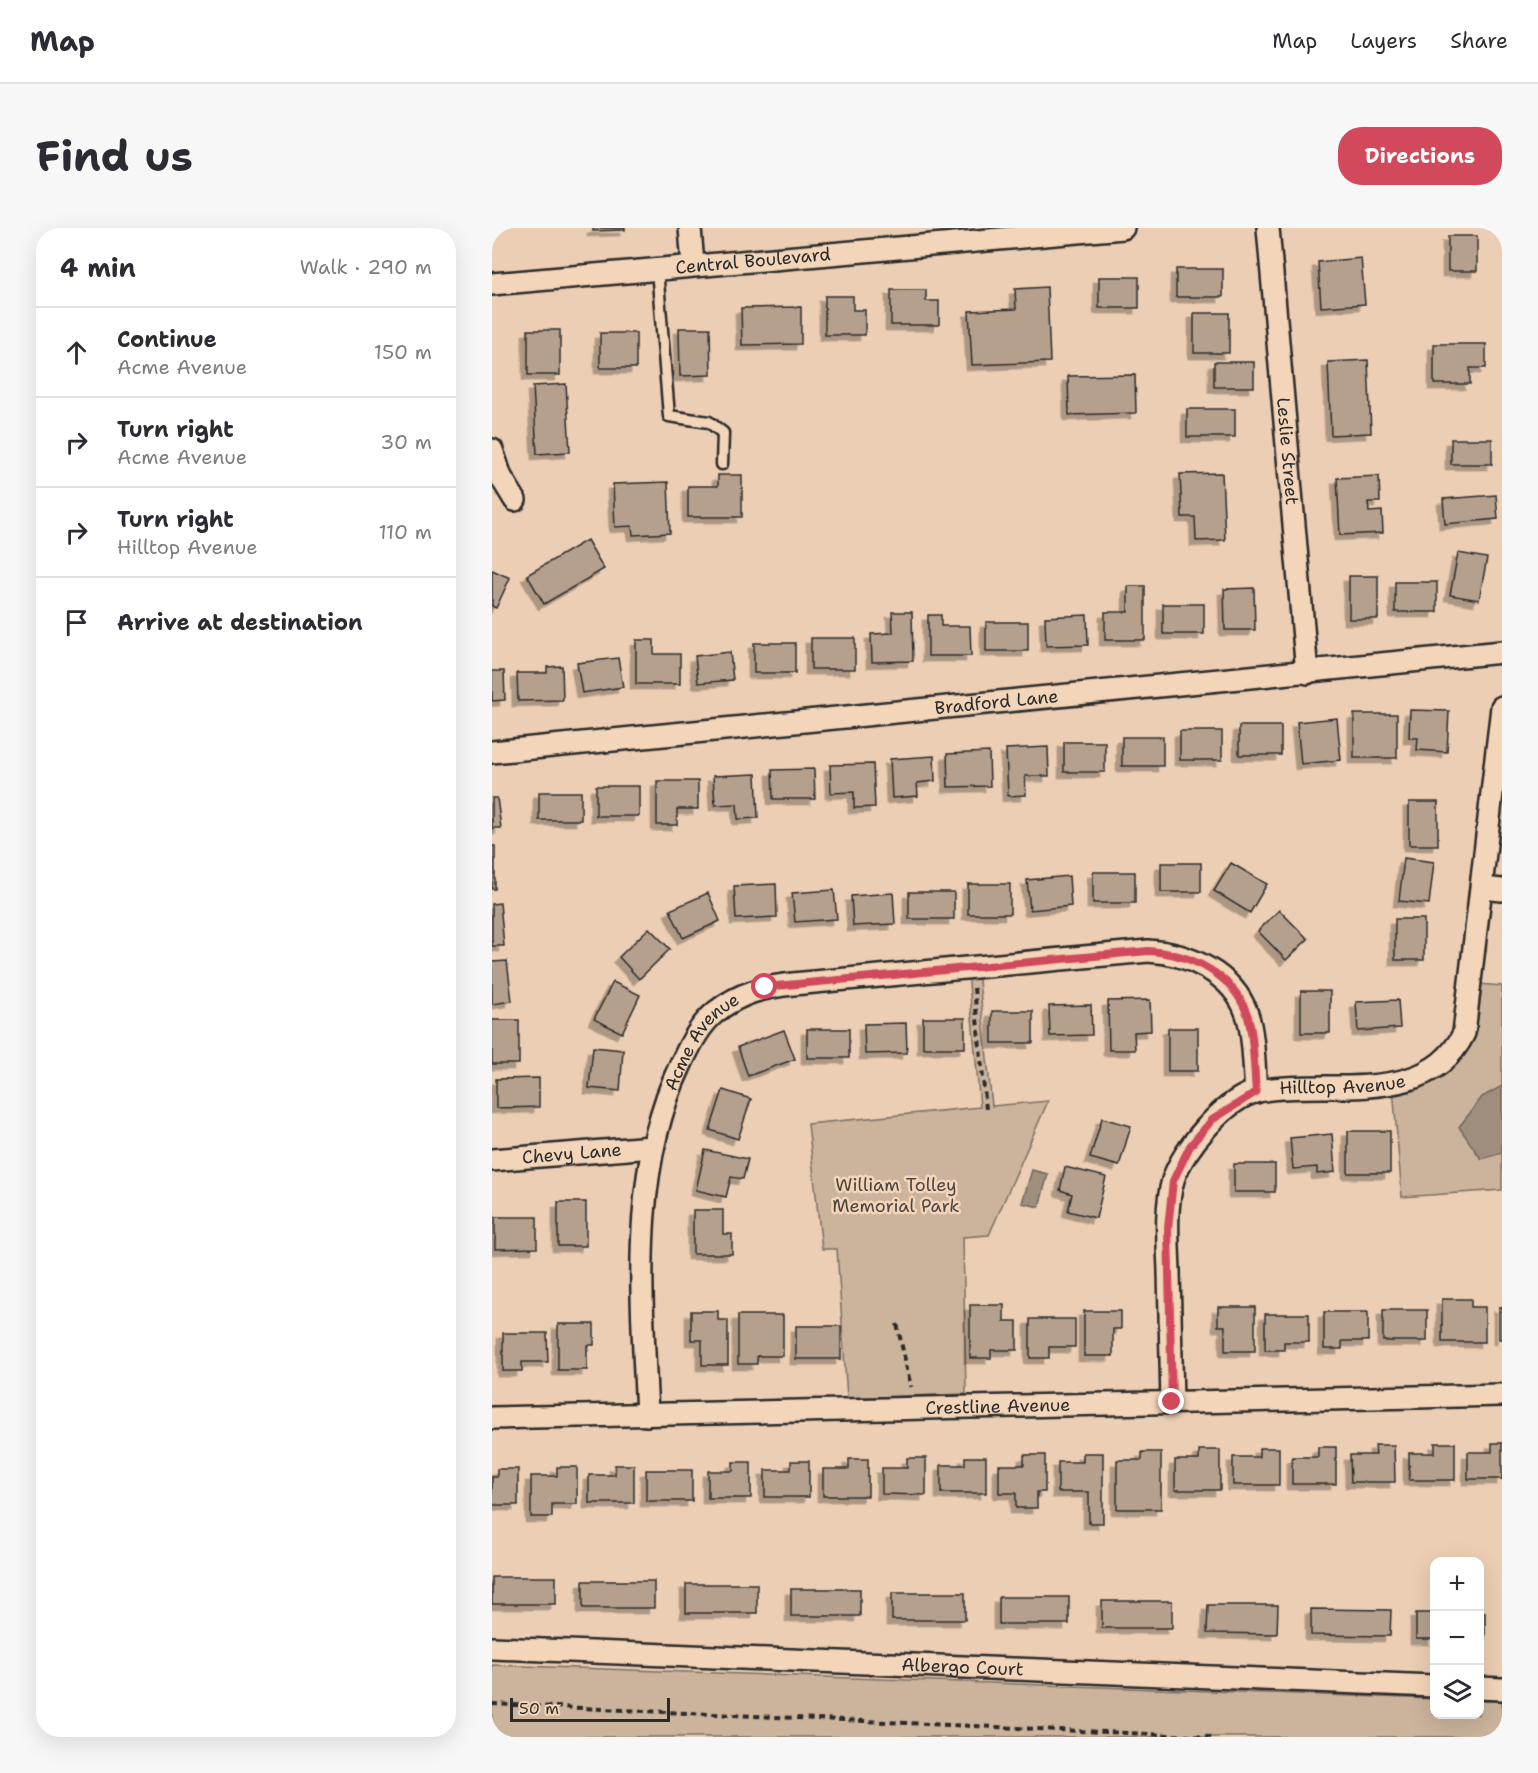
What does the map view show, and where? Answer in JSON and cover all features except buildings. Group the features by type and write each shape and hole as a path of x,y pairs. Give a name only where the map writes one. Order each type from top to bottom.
{"street":[{"path":"690,228 693,265"},
{"name":"Central Boulevard","path":"492,284 1123,228"},
{"name":"Leslie Street","path":"1268,228 1307,673"},
{"path":"492,450 501,477 515,500"},
{"name":"Bradford Lane","path":"492,752 1502,652"},
{"name":"Hilltop Avenue","path":"1172,1402 1168,1228 1173,1181 1190,1146 1212,1120 1256,1092 1407,1082 1445,1062 1458,1046 1464,1033 1492,889 1502,707"},
{"name":"Acme Avenue","path":"647,1415 643,1222 652,1147 672,1082 694,1038 715,1012 742,995 765,987 793,984 1124,953 1168,952 1204,965 1231,988 1247,1013 1256,1092"},
{"name":"Chevy Lane","path":"492,1160 652,1147"},
{"name":"Crestline Avenue","path":"492,1418 1502,1395"},
{"name":"Albergo Court","path":"492,1648 1430,1686"},
{"path":"1484,1688 1502,1689"}],"lane":[{"path":"657,269 669,416 709,423 723,434 722,464"}],"path":[{"path":"974,985 986,1109"},
{"path":"897,1324 911,1387"},
{"path":"492,1704 1213,1737"}],"green space":[{"name":"William Tolley Memorial Park","path":"978,971 992,1106 1048,1101 989,1235 963,1237 966,1394 847,1398 837,1249 822,1249 808,1124 980,1107 968,972"},
{"path":"1478,984 1502,986 1502,1190 1402,1197 1393,1088 1425,1084 1461,1056 1473,1033"},
{"path":"492,1665 1430,1699 1430,1719 1484,1719 1484,1701 1502,1701 1502,1737 492,1737"}],"shaded area":[{"path":"1502,1086 1502,1153 1481,1159 1459,1127 1482,1097"},
{"path":"1032,1170 1048,1174 1039,1207 1022,1203"}],"route":[{"path":"765,987 1148,951 1168,952 1189,958 1204,965 1231,988 1247,1013 1256,1092 1212,1120 1190,1146 1173,1181 1168,1228 1172,1402"}]}
